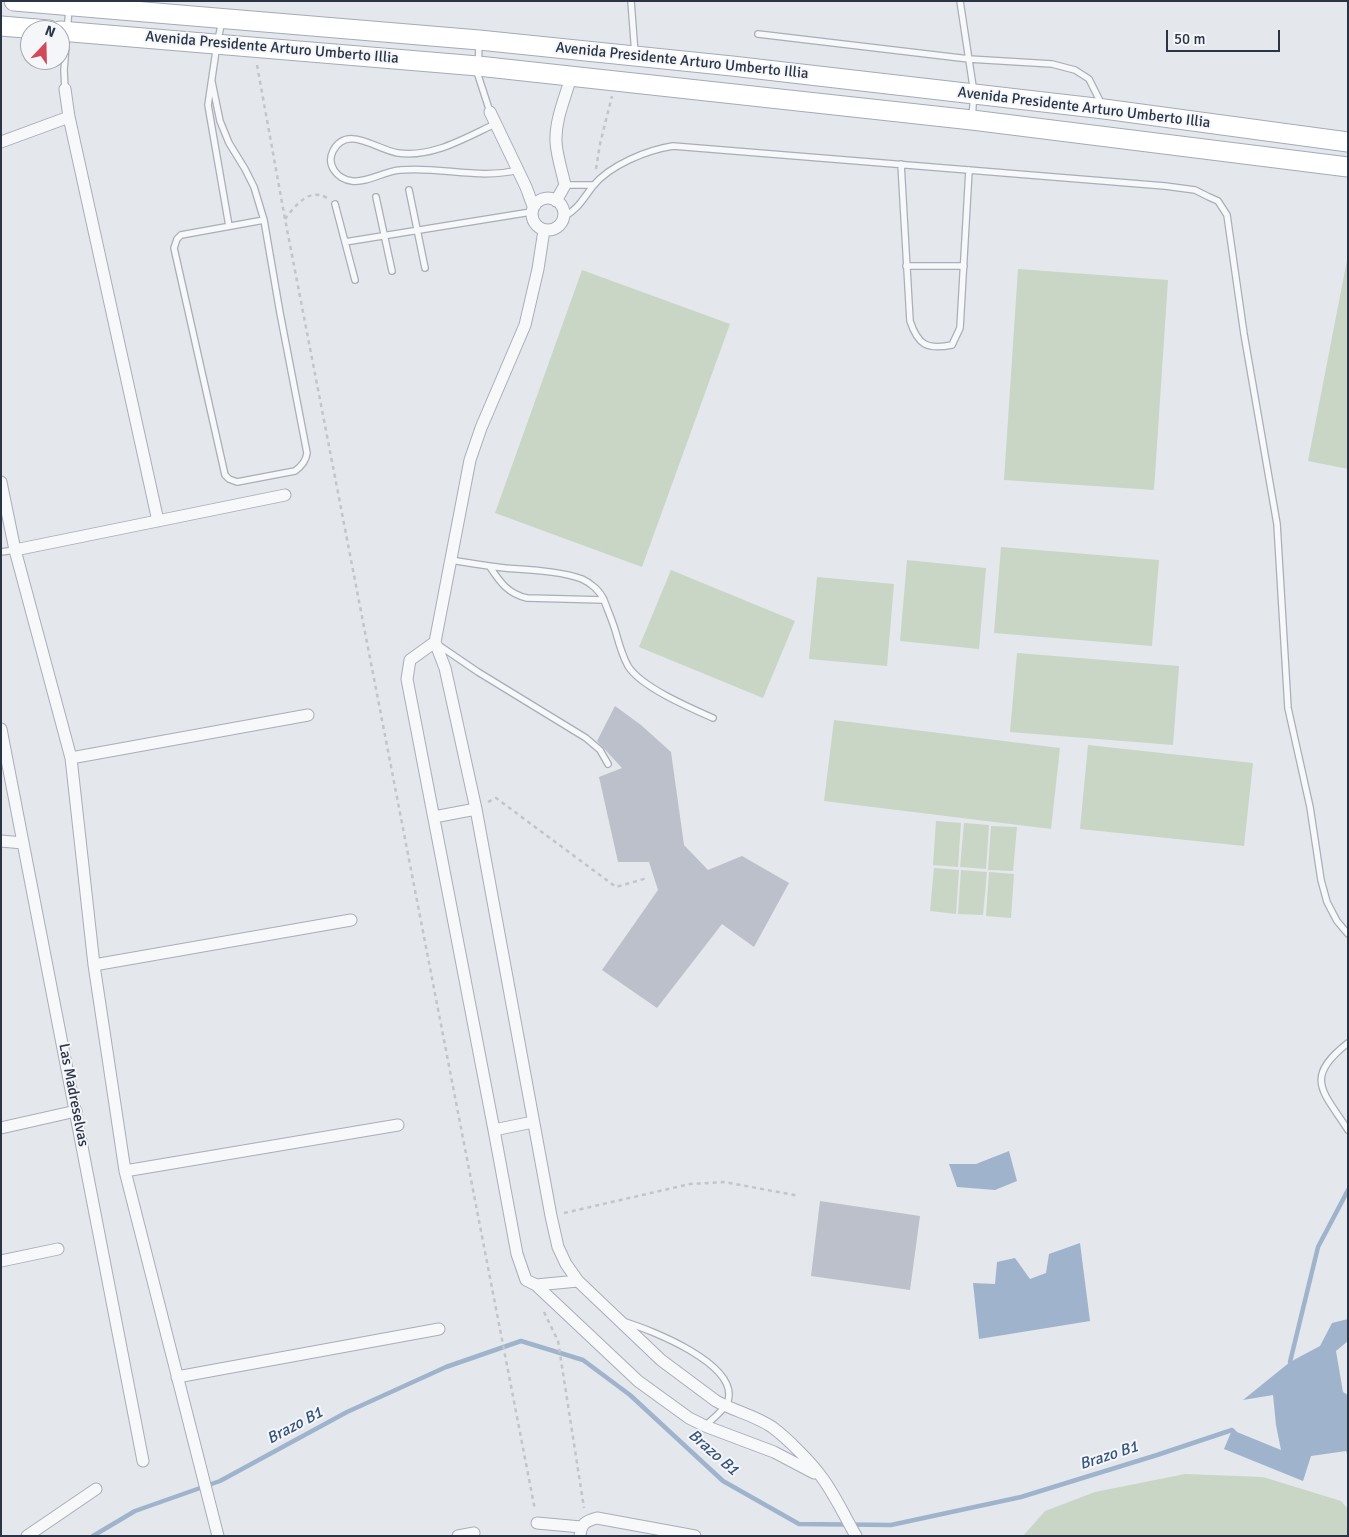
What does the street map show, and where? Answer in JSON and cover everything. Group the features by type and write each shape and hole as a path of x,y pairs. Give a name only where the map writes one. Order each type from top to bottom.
{"main road":[{"name":"Avenida Presidente Arturo Umberto Illia","path":"14,1 479,40 636,56 974,93 1348,142"},
{"name":"Avenida Presidente Arturo Umberto Illia","path":"1,26 20,28"},
{"name":"Avenida Presidente Arturo Umberto Illia","path":"70,32 478,66 972,120 1348,166"}],"street":[{"path":"556,201 565,185 558,158 556,134 560,111 571,76"},
{"path":"64,89 68,117 158,521"},
{"path":"490,112 518,170 532,209 533,222 540,229 555,229 564,217 563,208 556,201 546,198 537,202 532,209"},
{"path":"1,142 68,117"},
{"path":"544,230 538,269 525,325 481,428 470,460 435,642 445,668 476,809 550,1216 558,1247 566,1264 578,1281 661,1360 725,1406 748,1414 772,1428 794,1447 823,1478 856,1536"},
{"path":"1,482 15,550 71,758 94,965 125,1171 218,1536"},
{"path":"15,550 285,495"},
{"path":"435,642 410,660 407,679 517,1254 526,1280 536,1285 638,1380 689,1418 774,1452 823,1478"},
{"path":"71,758 308,715"},
{"name":"Las Madreselvas","path":"1,729 144,1461"},
{"path":"434,817 476,809"},
{"path":"1,841 23,843"},
{"path":"94,965 351,920"},
{"path":"1,1128 76,1111"},
{"path":"494,1130 533,1122"},
{"path":"125,1171 398,1126"},
{"path":"1,1261 58,1250"},
{"path":"536,1285 578,1281"},
{"path":"177,1377 439,1329"},
{"path":"27,1536 96,1489"},
{"path":"538,1523 582,1528 597,1518 695,1536"},
{"path":"458,1536 474,1533"}],"lane":[{"path":"631,1 636,56"},
{"path":"960,1 974,93 972,120"},
{"path":"63,20 69,6"},
{"path":"223,19 217,44 208,106 230,226"},
{"path":"758,34 969,59 1052,64 1075,70 1089,79 1104,109"},
{"path":"479,40 478,75 490,112"},
{"path":"64,70 64,89"},
{"path":"212,82 220,121 229,143 256,192 264,220 307,453 302,466 296,471 237,482 225,475 174,248 180,235 264,220"},
{"path":"495,124 446,146 420,154 397,153 354,138 341,140 334,149 332,165 337,174 352,181 366,180 398,170 442,169 493,175 518,170"},
{"path":"564,217 579,206 594,185 622,164 656,149 673,146 1165,186 1195,190 1218,201 1227,215 1244,334 1278,524 1288,708 1310,807 1321,880 1327,902 1337,921 1348,934"},
{"path":"900,164 910,321 914,334 925,345 937,348 952,345 961,322 969,170"},
{"path":"565,185 594,185"},
{"path":"409,190 425,268"},
{"path":"376,197 392,271"},
{"path":"335,204 355,280"},
{"path":"345,242 417,231 532,209"},
{"path":"906,266 964,266"},
{"path":"1,552 15,550"},
{"path":"451,560 539,571 582,579 597,590 604,600 622,653 629,667 637,676 656,689 713,718"},
{"path":"490,566 501,584 518,596 526,598 604,600"},
{"path":"435,642 478,672 586,738 600,750 608,764"},
{"path":"1348,1043 1334,1054 1323,1068 1320,1081 1324,1094 1348,1130"},
{"path":"618,1320 652,1332 690,1351 716,1368 725,1380 729,1394 725,1406 705,1426"}],"path":[{"path":"260,80 285,219 538,1523"},
{"path":"594,185 600,144 609,112"},
{"path":"285,219 299,202 311,195 323,195 335,204"},
{"path":"476,809 496,798 616,887 647,878"},
{"path":"550,1216 690,1184 725,1182 799,1196"},
{"path":"558,1341 564,1374 582,1528"}],"green space":[{"path":"1348,255 1348,469 1308,461"},
{"path":"1018,269 1168,280 1154,490 1004,480"},
{"path":"582,270 730,324 642,567 495,513"},
{"path":"1001,547 1159,560 1152,646 994,633"},
{"path":"907,560 986,568 979,649 900,641"},
{"path":"671,570 795,621 763,698 639,647"},
{"path":"817,577 894,584 887,666 809,659"},
{"path":"1017,653 1179,666 1173,745 1010,732"},
{"path":"834,720 1060,748 1051,829 824,801"},
{"path":"1088,745 1253,763 1244,846 1080,829"},
{"path":"936,821 961,823 958,867 933,865"},
{"path":"964,823 989,825 986,869 960,867"},
{"path":"991,826 1017,827 1013,871 988,870"},
{"path":"934,868 959,870 956,914 930,911"},
{"path":"961,870 987,872 983,915 958,914"},
{"path":"989,872 1014,874 1011,918 986,916"},
{"path":"1185,1474 1263,1477 1341,1501 1348,1509 1348,1536 1023,1536 1045,1511 1095,1492"}],"water":[{"path":"1009,1151 1017,1181 995,1190 957,1187 949,1164 976,1164"},
{"path":"1080,1243 1090,1321 979,1339 973,1283 995,1284 997,1262 1015,1258 1030,1279 1046,1273 1049,1254"},
{"path":"1348,1319 1348,1341 1336,1351 1343,1392 1348,1395 1348,1456 1346,1451 1311,1456 1303,1481 1224,1449 1232,1430 1281,1450 1273,1395 1243,1400 1290,1362 1320,1346 1332,1323"}],"building":[{"path":"615,706 641,725 671,752 684,845 708,870 742,856 789,883 754,947 722,924 657,1008 602,970 658,890 649,862 618,862 599,777 622,768 597,741"},
{"path":"820,1201 920,1216 910,1290 811,1276"}],"waterway":[{"path":"1292,1364 1290,1362 1318,1247 1348,1190"},
{"name":"Brazo B1","path":"93,1536 135,1511 220,1481 347,1412 446,1367 521,1341 583,1360 630,1395 723,1481 799,1524 891,1525 1021,1497 1232,1430 1235,1433"}]}
